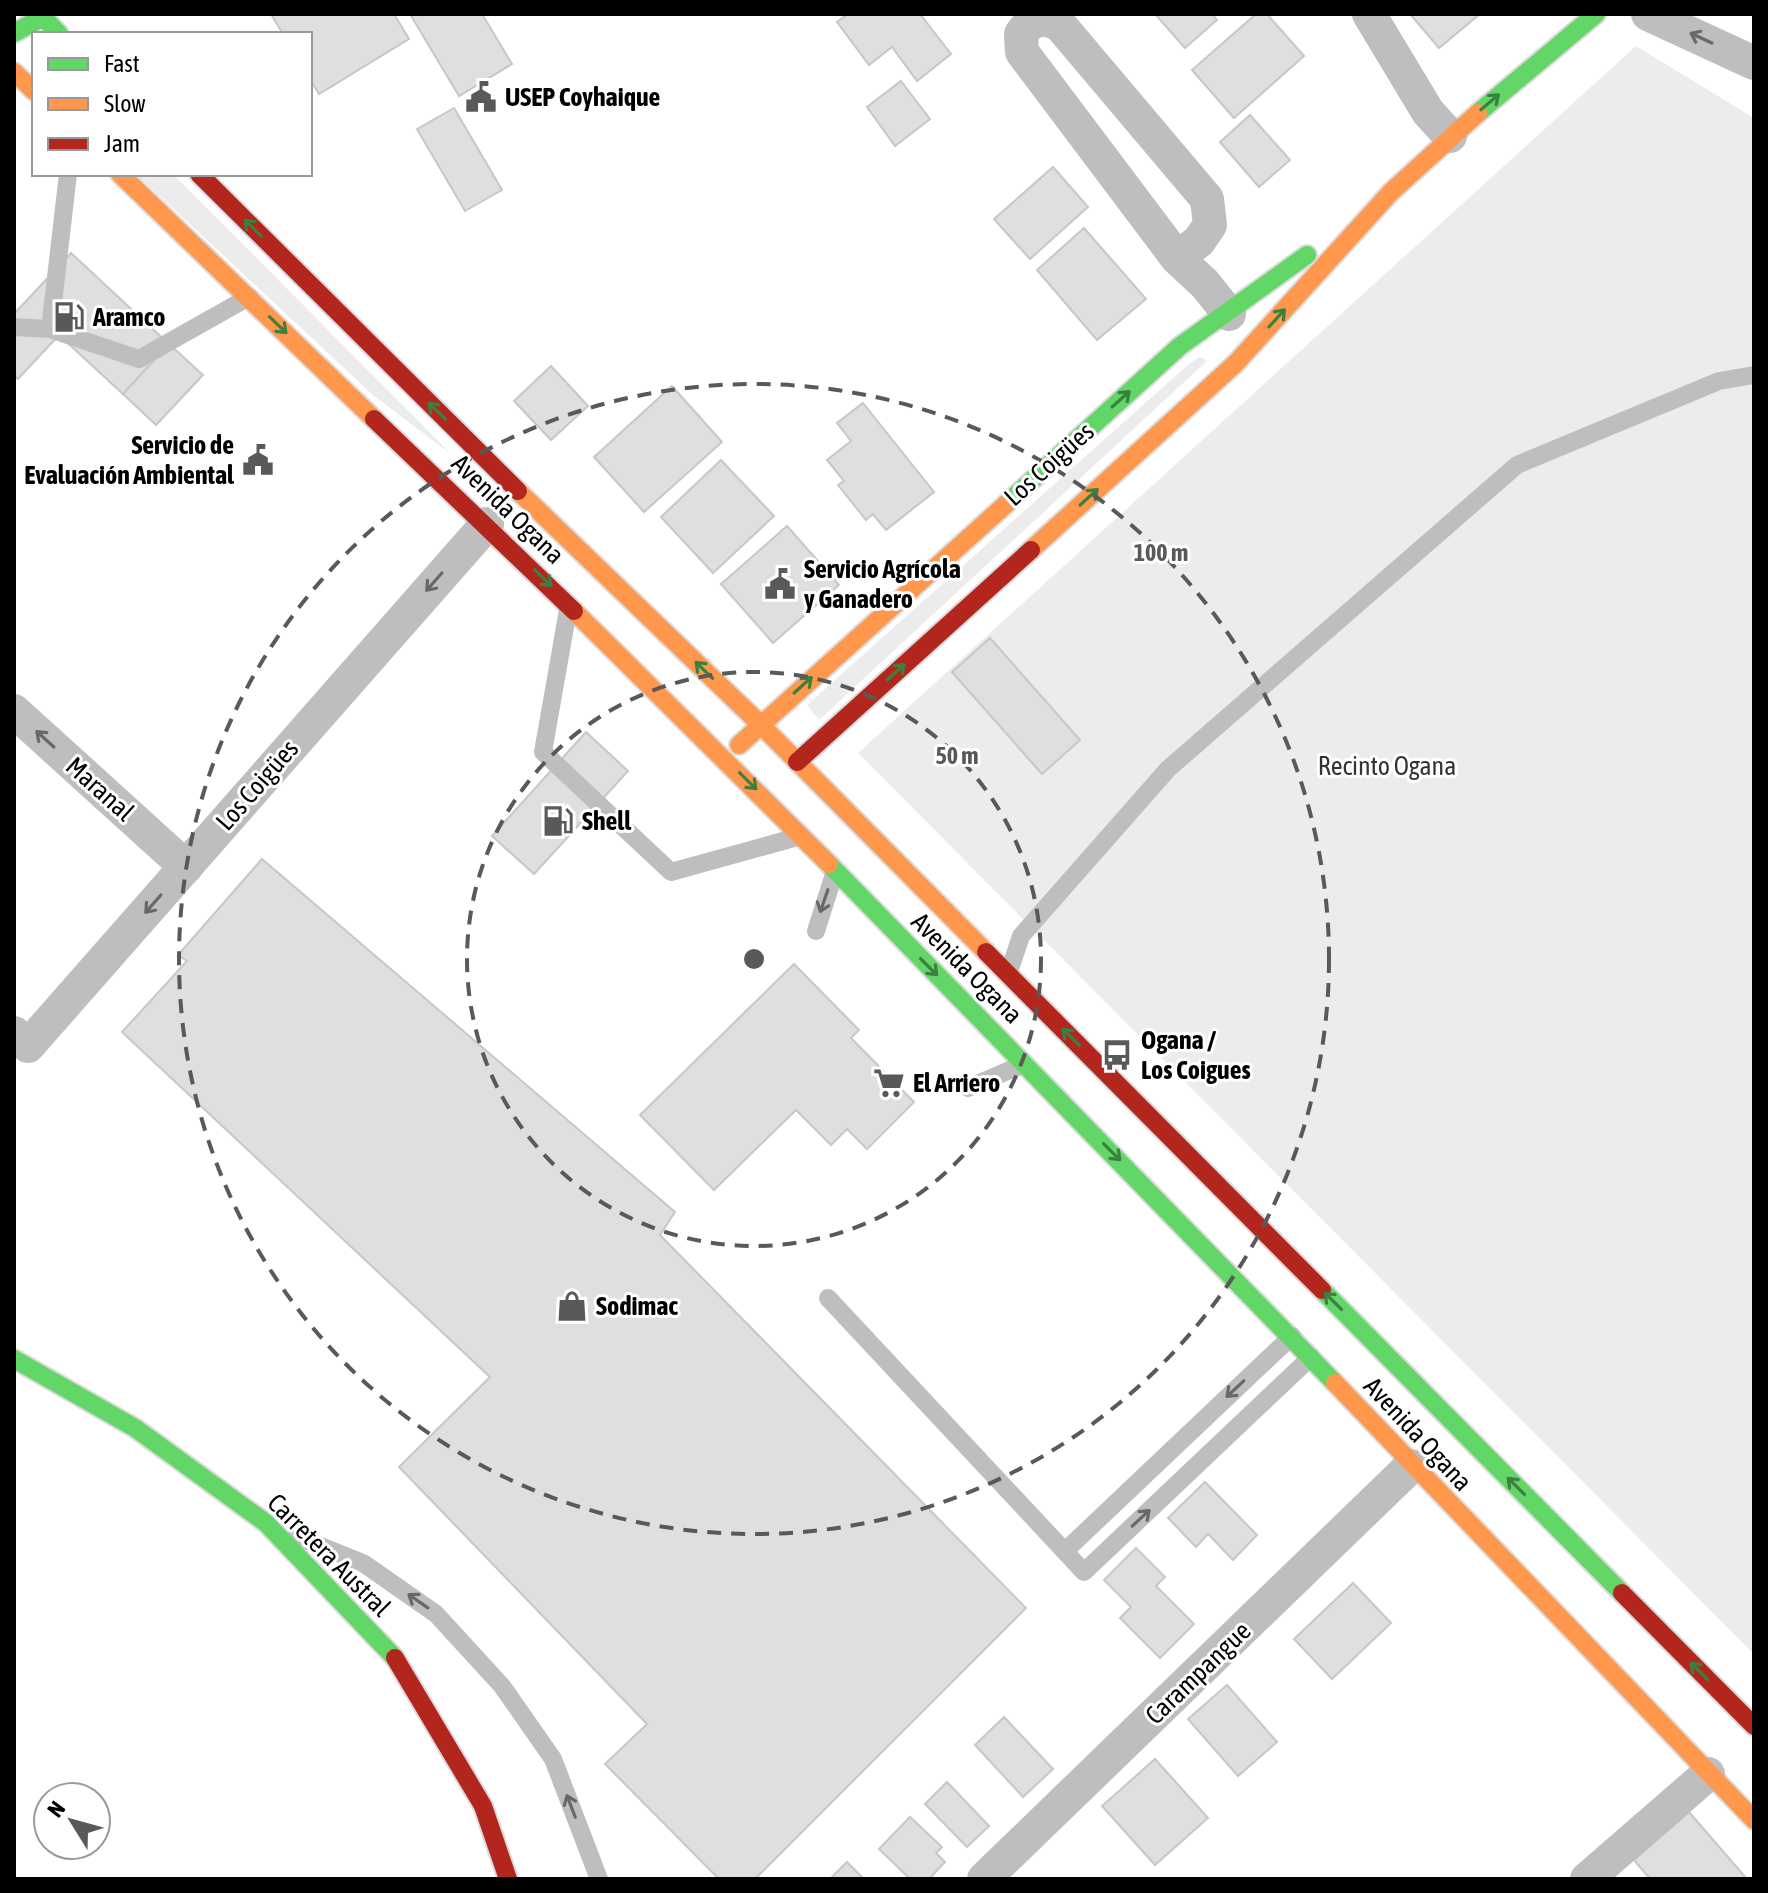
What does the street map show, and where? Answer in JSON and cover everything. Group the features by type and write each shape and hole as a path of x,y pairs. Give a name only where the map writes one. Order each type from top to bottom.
{"main road":[{"name":"Los Coigües","path":"797,762 1236,363 1391,192 1450,136 1596,14"},
{"path":"14,33 43,17 57,32"},
{"path":"14,72 32,89"},
{"name":"Avenida Ogana","path":"122,176 487,524 726,758 1292,1336 1411,1466 1754,1820"},
{"name":"Avenida Ogana","path":"201,176 486,460 760,724 1754,1726"},
{"name":"Los Coigües","path":"726,758 1180,346 1229,314 1391,192"},
{"name":"Carretera Austral","path":"14,1359 135,1428 266,1523 394,1657 483,1806 508,1879"}],"street":[{"path":"1369,14 1428,112 1450,136"},
{"path":"1648,14 1754,63"},
{"path":"1177,258 1199,241 1210,225 1207,199 1060,25 1043,19 1034,21 1021,34 1022,52 1177,258 1205,284 1229,314"},
{"name":"Los Coigües","path":"21,1040 186,867 487,524"},
{"name":"Maranal","path":"14,711 186,867"},
{"name":"Carampangue","path":"984,1879 1411,1466"},
{"path":"1587,1879 1708,1774"}],"lane":[{"path":"50,329 68,176"},
{"path":"14,327 50,329 139,359 249,297"},
{"path":"1008,974 1021,936 1168,769 1517,465 1719,381 1754,375"},
{"path":"569,604 543,752 671,872 801,836"},
{"path":"816,931 835,871"},
{"path":"968,1088 1025,1064"},
{"path":"828,1298 1084,1572 1311,1357"},
{"path":"1065,1551 1292,1336"},
{"path":"266,1523 363,1563 436,1614 502,1686 553,1759 599,1879"}],"green space":[{"name":"Recinto Ogana","path":"1636,46 1754,118 1754,1654 858,753"},
{"path":"138,176 175,176 452,455 373,395"},
{"path":"1200,357 1207,361 819,720 807,705"}],"building":[{"path":"271,14 394,14 409,39 319,94 312,82 312,32 282,32"},
{"path":"410,14 482,14 512,64 459,96"},
{"path":"848,14 920,14 951,54 917,81 892,47 869,65 837,22"},
{"path":"1155,14 1212,14 1217,20 1185,48"},
{"path":"1256,14 1267,14 1304,56 1234,118 1192,70"},
{"path":"1410,14 1480,14 1439,48"},
{"path":"901,81 930,119 895,146 867,107"},
{"path":"454,108 502,190 465,211 417,129"},
{"path":"1250,115 1290,160 1259,187 1220,142"},
{"path":"1053,167 1088,207 1030,259 994,219"},
{"path":"1084,228 1146,299 1097,340 1037,270"},
{"path":"71,253 169,344 123,394 59,335 18,379 14,375 14,314"},
{"path":"169,344 203,375 156,425 123,394"},
{"path":"551,366 588,406 551,440 514,401"},
{"path":"672,386 722,442 644,512 594,457"},
{"path":"863,403 934,492 886,530 873,514 866,520 838,485 844,481 827,460 851,441 837,423"},
{"path":"721,460 774,516 713,573 661,517"},
{"name":"Servicio Agrícola y Ganadero","path":"787,526 839,585 773,643 721,584"},
{"path":"990,638 1080,740 1042,774 952,672"},
{"path":"586,732 628,771 534,874 492,836"},
{"name":"Sodimac","path":"262,859 675,1212 660,1235 1026,1608 755,1879 719,1879 605,1764 647,1724 399,1467 490,1377 122,1032 187,961 178,955"},
{"path":"794,964 859,1030 851,1038 914,1102 867,1149 847,1129 831,1145 796,1110 714,1190 640,1115"},
{"path":"1205,1482 1257,1535 1233,1560 1208,1534 1196,1547 1168,1518"},
{"path":"1136,1548 1165,1577 1156,1586 1194,1624 1160,1658 1120,1618 1131,1607 1104,1580"},
{"path":"1353,1583 1391,1623 1332,1679 1294,1639"},
{"path":"1227,1685 1277,1742 1238,1776 1188,1719"},
{"path":"1004,1717 1053,1769 1023,1797 975,1745"},
{"path":"1155,1759 1208,1818 1155,1865 1102,1806"},
{"path":"947,1782 989,1826 967,1847 925,1804"},
{"path":"1689,1812 1747,1879 1650,1879 1634,1860"},
{"path":"910,1817 942,1847 936,1853 945,1862 929,1879 910,1879 879,1849"},
{"path":"847,1862 864,1879 830,1879"}],"traffic: fast":[{"path":"1478,113 1596,14"},
{"path":"14,33 43,17 57,32"},
{"path":"1005,505 1180,346 1307,255"},
{"path":"829,864 1335,1383"},
{"path":"1322,1290 1622,1593"},
{"path":"14,1359 135,1428 266,1523 395,1658"}],"traffic: slow":[{"path":"14,72 32,89"},
{"path":"1031,550 1236,363 1391,192 1478,113"},
{"path":"122,176 374,419"},
{"path":"518,491 760,724 986,952"},
{"path":"739,745 1005,505"},
{"path":"574,611 829,864"},
{"path":"1335,1383 1754,1820"}],"traffic: jam":[{"path":"201,176 518,491"},
{"path":"374,419 574,611"},
{"path":"797,762 1031,550"},
{"path":"986,952 1322,1290"},
{"path":"1622,1593 1754,1726"},
{"path":"395,1658 483,1806 508,1879"}],"place":[{"name":"USEP Coyhaique","path":"481,97"},
{"name":"Aramco","path":"69,317"},
{"name":"Servicio de Evaluación Ambiental","path":"258,460"},
{"name":"Servicio Agrícola y Ganadero","path":"780,584"},
{"name":"Shell","path":"558,821"},
{"name":"Ogana / Los Coigues","path":"1117,1055"},
{"name":"El Arriero","path":"889,1083"},
{"name":"Sodimac","path":"572,1306"}]}
